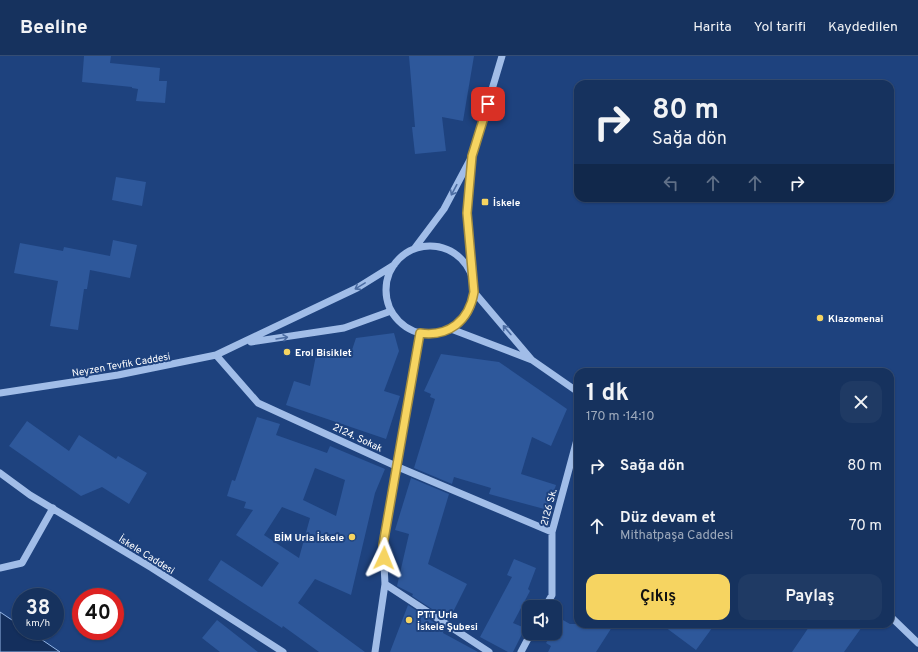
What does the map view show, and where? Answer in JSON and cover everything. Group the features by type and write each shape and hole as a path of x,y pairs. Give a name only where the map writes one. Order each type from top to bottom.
{"street":[{"path":"414,249 444,209 472,156 502,56"},
{"path":"472,156 467,213 474,292 468,314 460,323 451,329 430,335 408,329 391,311 387,300 386,288 388,276 394,265 402,256 414,249 428,246 443,248 456,254 466,264 472,277"},
{"name":"Neyzen Tevfik Caddesi","path":"0,393 118,375 216,355 357,288 394,265"},
{"path":"474,292 532,360"},
{"name":"Neyzen Tevfik Caddesi","path":"243,343 344,328 391,311"},
{"path":"451,329 532,360 574,389"},
{"path":"375,652 385,584 383,545 398,467 420,333"},
{"name":"2124. Sokak","path":"216,355 258,403 398,467 552,532"},
{"name":"2126 Sk.","path":"549,600 552,595 552,532 574,451"},
{"name":"İskele Caddesi","path":"0,473 30,495 152,568 283,652"},
{"path":"0,568 22,563 53,508"},
{"path":"385,584 489,652"},
{"path":"894,620 918,643"},
{"path":"521,652 527,640"}],"water":[{"path":"0,612 12,620 12,640 42,640 60,652 0,652"}],"building":[{"path":"84,56 111,56 110,63 160,68 159,81 167,81 165,103 136,101 138,89 132,87 82,82"},
{"path":"409,56 474,56 463,121 442,117 446,151 415,154 412,127 415,127"},
{"path":"116,177 146,182 142,206 112,200"},
{"path":"113,240 137,245 130,278 90,270 87,289 84,289 78,330 50,326 58,281 14,273 20,243 63,251 64,247 110,256"},
{"path":"394,333 399,351 384,391 400,396 386,439 286,405 294,381 310,386 317,350 350,356 356,338"},
{"path":"441,354 499,362 567,409 551,446 532,437 521,474 556,485 548,510 489,494 491,488 454,477 452,484 414,468 435,399 430,397 431,394 424,391"},
{"path":"257,417 280,424 276,435 327,453 330,446 385,469 375,493 351,595 315,579 298,603 365,652 319,652 283,626 282,628 208,580 221,560 262,587 279,563 236,535 253,510 244,508 246,502 227,496 232,480 235,481","holes":["315,468 345,480 336,516 303,500","282,507 310,518 299,558 264,535"]},
{"path":"27,421 69,451 79,435 116,459 118,456 147,473 129,504 102,487 81,496 9,446"},
{"path":"411,478 449,494 428,564 467,584 449,620 412,596 413,594 397,586 409,534 395,530"},
{"path":"514,559 536,568 528,589 530,591 525,600 522,600 522,606 513,623 522,627 522,634 513,652 508,652 480,637 512,577 507,575"},
{"path":"408,605 444,629 443,633 478,652 390,652"},
{"path":"217,620 258,652 220,652 202,638"},
{"path":"562,620 570,624 574,624 574,628 611,628 596,652 548,652 551,646 546,643 548,640 562,640"},
{"path":"666,628 712,628 696,650"},
{"path":"808,628 861,628 844,652 792,652"}],"place":[{"name":"İskele","path":"485,202"},
{"name":"Klazomenai","path":"820,318"},
{"name":"Erol Bisiklet","path":"287,352"},
{"name":"BİM Urla İskele","path":"352,537"},
{"name":"PTT Urla İskele Şubesi","path":"409,620"}],"route":[{"path":"384,558 383,545 398,467 420,333 430,335 451,329 460,323 468,314 472,303 474,292 467,213 472,156 488,104"}]}
